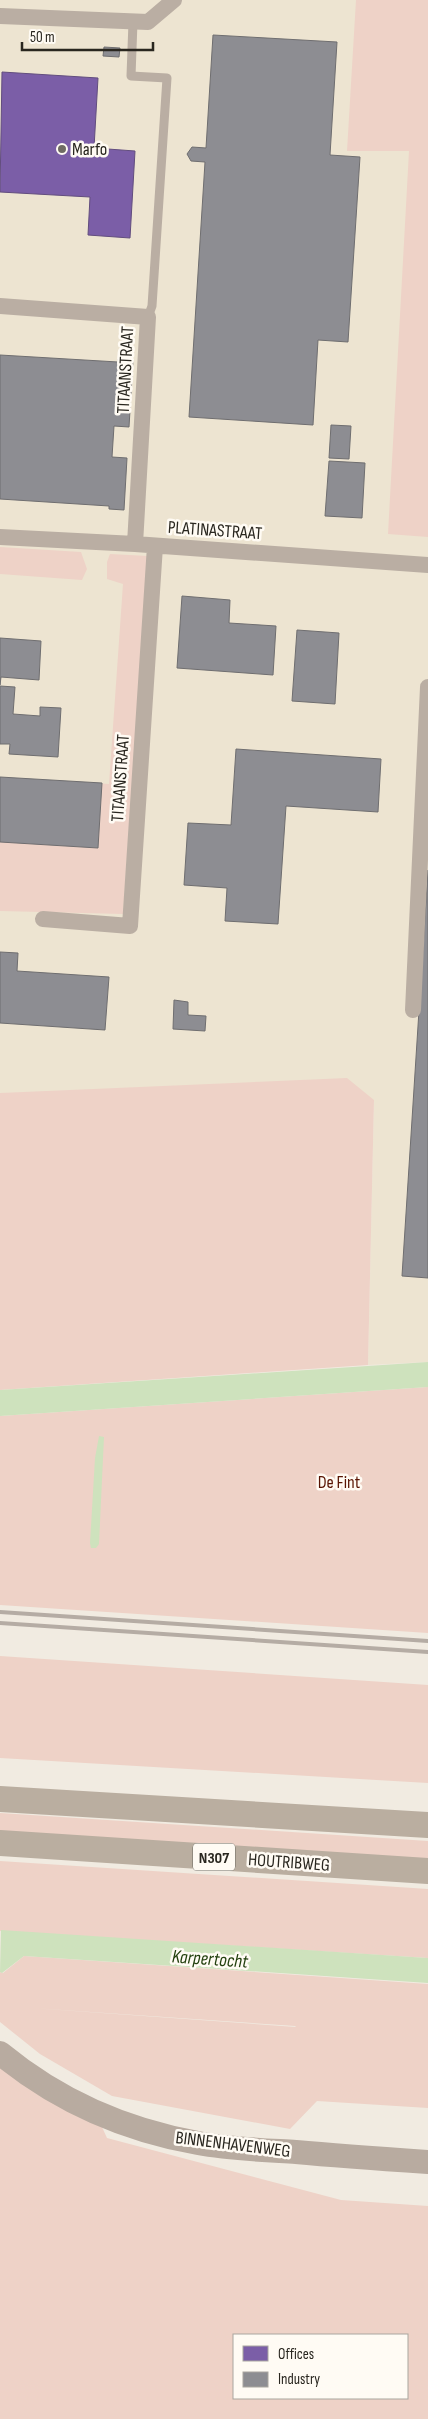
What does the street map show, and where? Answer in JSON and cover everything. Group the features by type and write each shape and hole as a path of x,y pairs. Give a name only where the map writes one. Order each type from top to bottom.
{"main road":[{"path":"0,1799 428,1825"},
{"name":"HOUTRIBWEG","path":"0,1843 428,1871"},
{"name":"BINNENHAVENWEG","path":"0,2053 36,2080 81,2106 137,2128 165,2136 235,2148 428,2162"}],"street":[{"path":"0,16 148,22 174,0"},
{"name":"TITAANSTRAAT","path":"0,306 148,316 135,544"},
{"name":"PLATINASTRAAT","path":"0,537 135,544 428,564"},
{"name":"TITAANSTRAAT","path":"43,919 130,926 155,546"},
{"path":"412,1010 428,687"}],"lane":[{"path":"133,22 131,76 167,78 152,306 148,316"}],"shaded area":[{"path":"0,0 428,0 428,1362 368,1365 374,1100 0,1102"}],"green space":[{"path":"356,0 428,0 428,537 388,534 409,151 347,151"},
{"path":"0,547 81,552 87,569 82,580 0,574"},
{"path":"110,554 148,556 123,914 0,911 0,777 109,784 123,584 107,579 107,562"},
{"path":"347,1078 374,1100 368,1365 0,1390 0,1093"},
{"name":"De Fint","path":"428,1387 428,1633 0,1605 0,1416"},
{"path":"0,1656 428,1685 428,1783 0,1758"},
{"path":"0,1813 428,1841 428,1861 0,1834"},
{"path":"0,1861 428,1889 428,1958 0,1931"},
{"path":"24,1956 428,1984 428,2108 317,2101 290,2129 112,2096 40,2054 0,2022 0,1972 3,1973","holes":["32,2008 295,2026 296,2027"]},
{"path":"0,2066 78,2115 102,2127 107,2138 341,2200 428,2206 428,2419 0,2419"}],"water":[{"path":"428,1362 428,1387 0,1416 0,1390"},
{"path":"99,1436 104,1437 99,1544 96,1548 91,1548 95,1458"},
{"name":"Karpertocht","path":"1,1930 428,1958 428,1983 24,1956 2,1973 0,1972"}],"building: Offices":[{"path":"2,72 98,78 94,148 135,151 130,238 88,235 90,197 0,192"}],"building: Industry":[{"path":"213,35 337,42 330,155 360,157 348,342 318,340 313,425 189,417 205,162 191,161 187,154 192,147 206,148"},
{"path":"104,47 120,48 119,57 103,56"},
{"path":"0,355 118,362 118,359 133,360 129,427 114,426 112,457 127,458 124,510 109,509 109,506 0,499"},
{"path":"331,425 351,426 349,459 329,458"},
{"path":"329,461 365,463 362,518 325,516"},
{"path":"182,596 230,600 229,623 276,626 273,675 177,668"},
{"path":"297,630 339,633 335,704 292,701"},
{"path":"0,638 41,641 39,680 1,677 0,685"},
{"path":"0,686 15,687 13,714 40,716 40,707 61,708 58,757 9,754 10,744 0,744"},
{"path":"236,749 381,759 378,812 286,806 278,924 225,921 227,888 184,885 188,823 231,825"},
{"path":"0,777 102,783 98,848 0,842"},
{"path":"428,870 428,1278 402,1276"},
{"path":"0,952 18,953 17,971 109,977 105,1030 0,1023"},
{"path":"174,1000 188,1002 188,1015 206,1016 205,1031 173,1029"}],"railway":[{"path":"0,1612 428,1641"},
{"path":"0,1623 428,1652"}],"place":[{"name":"Marfo","path":"62,149"}]}
